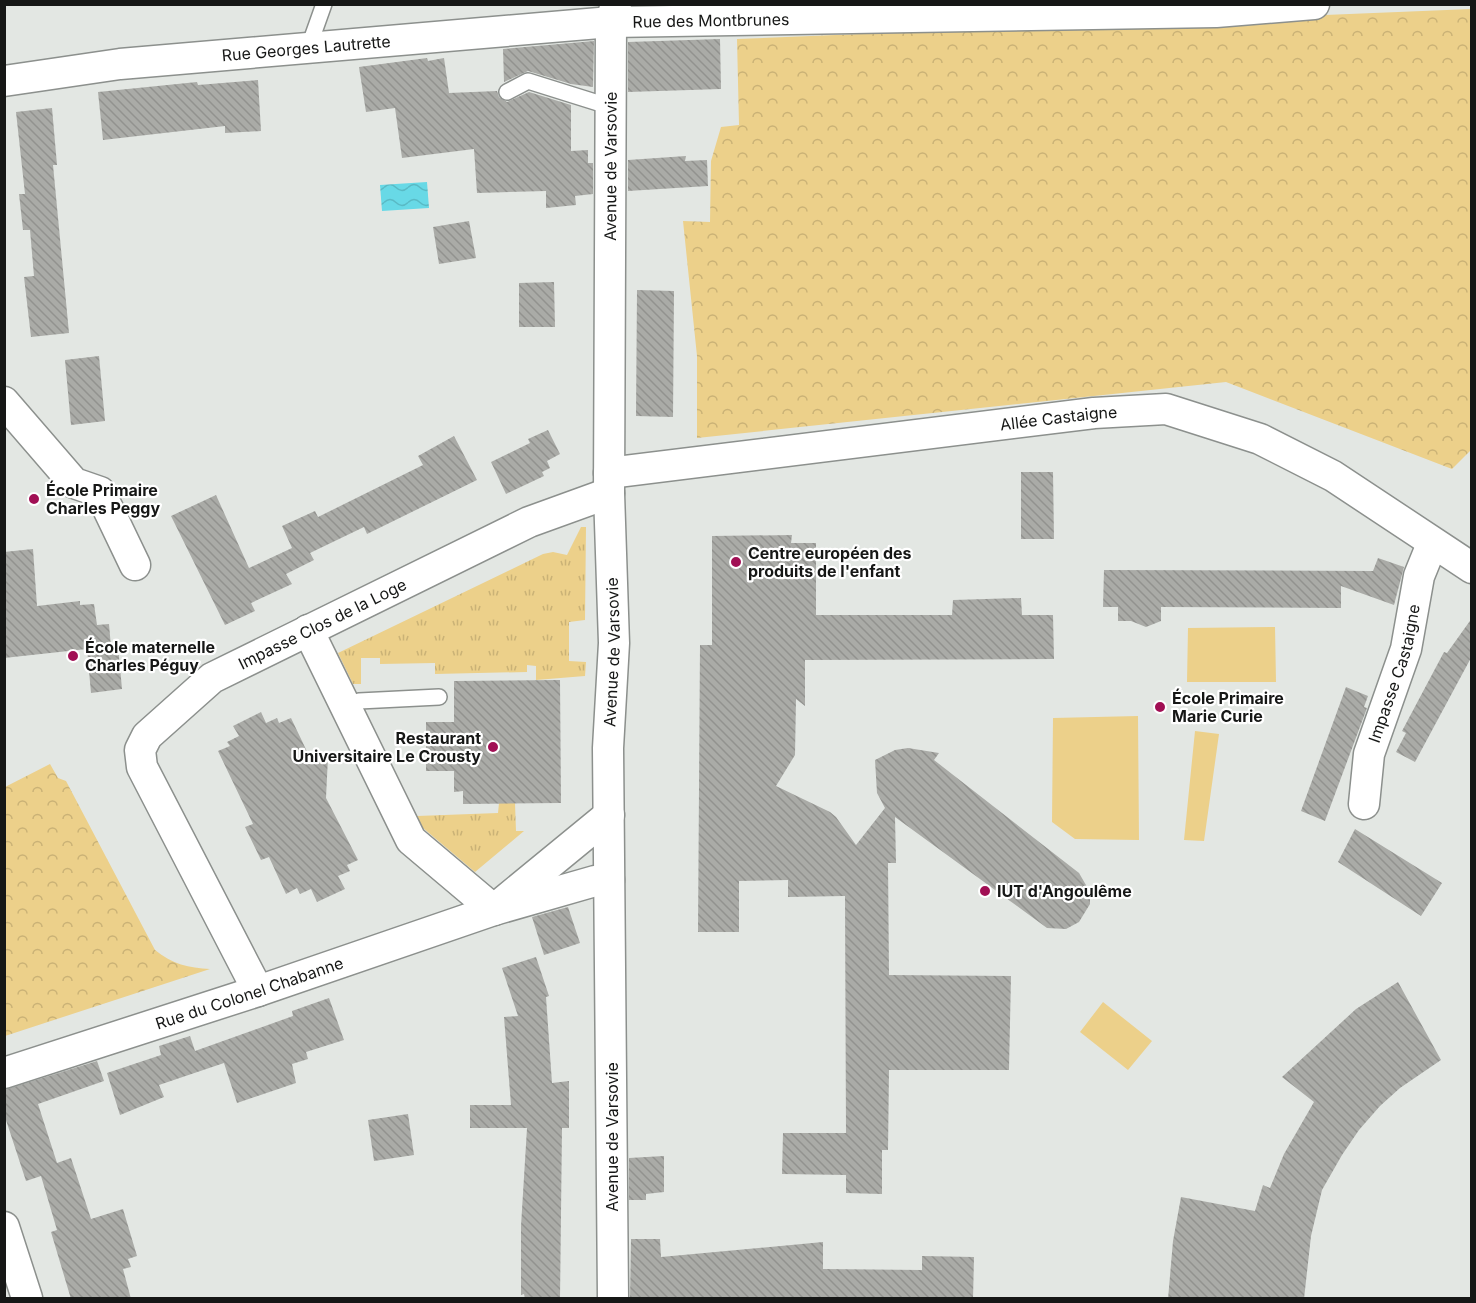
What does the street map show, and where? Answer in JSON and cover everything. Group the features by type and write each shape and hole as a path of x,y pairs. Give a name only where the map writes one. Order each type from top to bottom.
{"street":[{"name":"Rue des Montbrunes","path":"613,13 1216,12 1314,4"},
{"name":"Rue Georges Lautrette","path":"4,81 120,64 308,49 613,13"},
{"name":"Avenue de Varsovie","path":"613,13 609,483 614,643 608,748 613,1299"},
{"path":"4,402 74,483 100,492 135,565"},
{"name":"Allée Castaigne","path":"609,483 1094,413 1166,409 1260,439 1333,476 1432,544 1472,568"},
{"name":"Impasse Clos de la Loge","path":"258,992 142,767 140,750 147,736 212,678 609,483"},
{"name":"Impasse Castaigne","path":"1364,804 1369,754 1406,649 1419,576 1432,544"},
{"path":"308,630 411,840 494,910"},
{"name":"Rue du Colonel Chabanne","path":"494,910 609,815"},
{"name":"Rue du Colonel Chabanne","path":"4,1073 258,992 494,910 595,881 609,880"},
{"path":"4,1227 27,1299"}],"lane":[{"path":"308,49 324,4"},
{"path":"507,92 528,81 611,107"},
{"path":"346,707 359,701 439,697"}],"green space":[{"path":"1471,9 1471,450 1452,469 1226,382 697,438 697,356 683,221 710,222 711,161 721,127 739,125 737,39"},
{"path":"581,527 586,527 585,620 569,622 569,661 586,662 585,676 536,680 536,666 527,665 527,672 435,674 435,663 380,664 380,658 361,658 361,684 353,684 338,653 543,554 553,552 567,555"},
{"path":"1275,627 1276,682 1187,682 1188,628"},
{"path":"1138,716 1139,840 1075,839 1052,822 1053,718"},
{"path":"1195,731 1219,734 1204,841 1184,840"},
{"path":"50,764 58,778 66,781 155,950 181,964 210,969 5,1036 5,787"},
{"path":"499,803 515,803 516,831 524,831 475,872 423,828 417,816 498,813"},
{"path":"1103,1002 1152,1041 1128,1070 1080,1032"}],"water":[{"path":"427,182 429,208 382,211 380,185"}],"building":[{"path":"720,39 721,89 628,92 628,42"},
{"path":"594,41 593,87 571,84 528,71 504,82 503,49"},
{"path":"427,58 428,61 444,58 449,93 497,91 499,97 507,102 529,92 571,105 571,151 588,150 588,163 593,163 593,194 575,196 576,205 546,208 546,191 477,193 474,149 402,158 395,108 366,112 359,67"},
{"path":"258,80 261,131 225,133 225,126 103,140 98,92 197,82 198,85"},
{"path":"52,108 57,165 53,165 69,333 31,337 24,277 34,276 30,230 23,230 19,194 25,194 16,112"},
{"path":"686,156 685,161 707,160 708,186 628,191 628,160"},
{"path":"469,221 476,258 439,264 433,227"},
{"path":"554,282 555,327 519,327 519,283"},
{"path":"637,290 674,291 673,417 636,416"},
{"path":"99,356 105,421 71,425 65,360"},
{"path":"548,430 560,454 547,461 550,468 542,472 544,476 506,494 491,462 530,443 528,439"},
{"path":"454,436 477,480 367,534 364,527 310,553 314,560 286,574 292,584 251,603 255,611 225,625 171,516 216,495 249,568 292,548 282,526 315,511 318,517 423,465 418,456"},
{"path":"1021,472 1053,472 1054,539 1021,539"},
{"path":"792,535 791,543 816,543 816,615 952,615 953,600 1021,598 1022,615 1053,615 1054,659 805,660 805,706 796,699 795,755 776,786 830,812 856,845 885,808 877,793 875,760 895,750 908,748 939,753 934,760 1079,873 1090,892 1090,904 1079,922 1066,929 1047,928 895,817 896,863 888,863 889,975 1011,976 1009,1070 889,1070 888,1150 882,1150 882,1194 846,1193 846,1175 782,1174 783,1133 846,1133 845,896 788,897 788,880 739,881 739,932 698,932 700,645 712,645 712,536"},
{"path":"33,549 37,606 80,601 80,605 94,604 97,625 109,624 111,647 118,646 122,689 91,693 87,649 4,658 4,552"},
{"path":"1378,558 1404,567 1394,605 1341,586 1341,608 1161,607 1161,621 1146,627 1131,621 1118,621 1118,607 1103,607 1104,570 1373,571"},
{"path":"1472,618 1472,656 1415,762 1396,752 1406,733 1402,731 1444,652 1447,653"},
{"name":"Restaurant Universitaire Le Crousty","path":"560,680 561,803 463,804 463,791 454,792 454,771 426,771 426,722 454,722 454,681"},
{"path":"1346,687 1368,696 1364,707 1367,708 1325,821 1301,811"},
{"path":"261,712 266,723 277,718 279,723 291,718 313,764 328,757 326,798 358,860 347,865 350,871 338,876 345,889 317,902 311,889 300,894 297,888 286,894 269,857 261,860 245,827 253,824 218,751 230,746 227,742 239,736 233,726"},
{"path":"1355,829 1442,883 1421,916 1338,862"},
{"path":"568,907 580,943 544,955 532,917"},
{"path":"536,957 549,996 546,997 552,1083 569,1081 569,1128 562,1128 560,1299 525,1299 524,1294 521,1295 521,1226 527,1128 470,1128 470,1105 511,1105 504,1017 518,1016 502,968"},
{"path":"1398,982 1441,1060 1400,1088 1380,1106 1359,1130 1342,1155 1322,1190 1311,1236 1304,1299 1168,1299 1173,1241 1181,1197 1255,1211 1263,1185 1270,1188 1284,1154 1314,1102 1282,1077 1356,1009"},
{"path":"329,998 344,1040 306,1052 308,1059 292,1064 296,1083 237,1103 224,1063 159,1085 164,1097 120,1115 107,1073 161,1055 159,1046 190,1036 195,1051 293,1016 292,1011"},
{"path":"97,1061 104,1081 38,1104 57,1163 71,1158 91,1219 123,1209 137,1256 128,1259 131,1267 123,1269 131,1299 71,1299 51,1232 57,1230 41,1176 26,1181 4,1114 4,1090"},
{"path":"408,1114 414,1155 374,1161 368,1120"},
{"path":"664,1156 664,1192 646,1194 646,1200 629,1200 629,1158"},
{"path":"631,1239 660,1239 661,1257 823,1242 823,1269 922,1270 922,1256 974,1257 973,1299 630,1299"}],"place":[{"name":"École Primaire Charles Peggy","path":"34,499"},
{"name":"Centre européen des produits de l'enfant","path":"736,562"},
{"name":"École maternelle Charles Péguy","path":"73,656"},
{"name":"École Primaire Marie Curie","path":"1160,707"},
{"name":"Restaurant Universitaire Le Crousty","path":"493,747"},
{"name":"IUT d'Angoulême","path":"985,891"}]}
